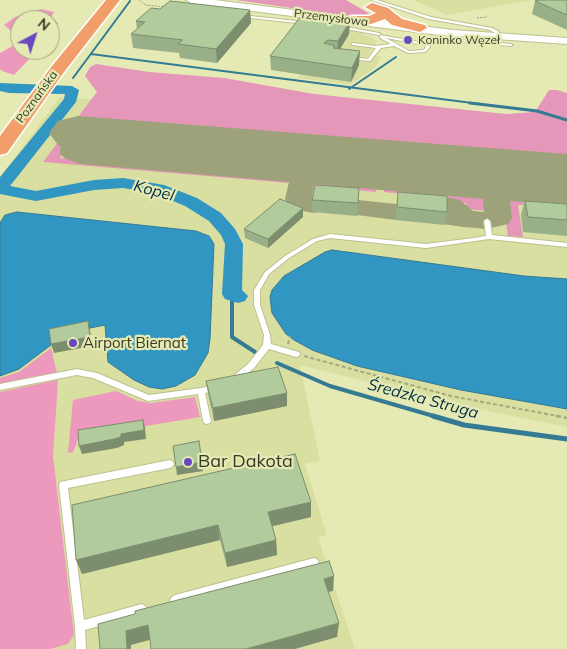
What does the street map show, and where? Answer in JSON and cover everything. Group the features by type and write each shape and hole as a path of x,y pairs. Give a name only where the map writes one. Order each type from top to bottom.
{"highway":[{"name":"Poznańska","path":"0,149 35,92 103,0"},
{"name":"Poznańska","path":"0,131 113,0"},
{"path":"358,0 380,19"},
{"path":"351,20 380,19 420,28"}],"street":[{"name":"Przemysłowa","path":"191,0 351,20"},
{"name":"Przemysłowa","path":"380,19 453,33"},
{"name":"Przemysłowa","path":"420,28 453,33 567,41"}],"lane":[{"path":"240,16 308,23"},
{"path":"338,26 380,19 430,18 491,29 497,32 499,37"},
{"path":"380,19 425,44 428,49 417,53 405,52 393,45 380,19"},
{"path":"425,44 449,40 512,45"},
{"path":"353,44 379,47 393,45"},
{"path":"346,58 369,60 379,47"},
{"path":"487,221 489,237"},
{"path":"0,387 77,372 102,378 148,398 201,391 226,384 252,366 267,346 267,335 257,304 259,285 267,273 279,263 315,240 336,236 426,246 452,244 489,237 567,245"},
{"path":"267,346 296,354"},
{"path":"201,391 207,422"},
{"path":"81,649 80,626 63,484 170,464"},
{"path":"80,626 314,562"}],"path":[{"path":"139,0 145,5 168,7"},
{"path":"296,354 451,396 567,418"}],"shaded area":[{"path":"236,0 346,0 370,14 354,17"},
{"path":"413,0 533,0 447,15"},
{"path":"10,21 10,30 4,25"},
{"path":"330,27 356,30 377,41 369,55 381,57 376,67 350,85 298,78"},
{"path":"10,48 10,60 28,60 14,75 0,69 0,53"},
{"path":"96,64 149,72 224,78 314,94 506,114 535,112 549,90 557,90 567,93 567,166 72,125 97,92 85,76 90,67"},
{"path":"60,97 567,136 567,427 478,409 300,365 320,461 305,464 327,535 318,537 355,649 0,649 0,177"},
{"path":"62,137 71,142 60,158 287,177 289,183 43,162"},
{"path":"90,140 482,172 489,176 490,186 486,188 81,153 77,148 81,142"},
{"path":"505,174 567,179 567,195 506,190 501,187 500,177"},
{"path":"317,180 373,185 377,187 376,192 356,190 355,193 311,189 312,187 335,189 313,185"},
{"path":"389,186 486,195 491,197 492,209 488,211 467,209 466,203 404,198 403,194 384,192 384,188"},
{"path":"507,196 525,200 526,205 518,205 523,237 508,236 503,203 507,203 503,198"},
{"path":"51,348 57,373 0,384 0,378 19,372"},
{"path":"58,380 53,456 74,635 68,644 50,649 0,649 0,392"},
{"path":"116,391 138,401 151,403 195,397 200,417 79,437 73,452 68,453 73,400"}],"water":[{"path":"17,212 196,231 209,236 214,244 210,339 208,353 195,375 176,386 162,389 149,387 134,380 108,362 105,325 90,328 88,322 52,329 51,345 19,369 0,376 0,223 5,215"},
{"path":"332,250 524,276 567,279 567,409 461,390 357,366 312,350 294,340 286,334 272,313 270,297 272,290 284,276 325,252"}],"building":[{"path":"567,0 567,15 535,1"},
{"path":"170,1 250,10 216,49 178,44 183,40 131,34 145,22 136,21 151,8 160,9"},
{"path":"301,16 350,21 338,41 328,40 324,43 335,46 333,48 360,51 352,68 270,56"},
{"path":"315,185 359,188 358,203 312,200"},
{"path":"398,192 447,196 447,212 397,207"},
{"path":"280,199 303,208 268,239 244,229"},
{"path":"525,201 567,204 567,220 528,217"},
{"path":"88,321 90,337 51,344 49,329"},
{"path":"278,367 287,393 213,408 206,381"},
{"path":"143,420 144,430 121,434 121,437 114,439 79,446 78,430"},
{"path":"199,441 202,462 176,467 173,446"},
{"path":"295,454 311,502 268,512 276,540 225,553 218,525 76,560 72,505"},
{"path":"329,561 334,576 324,579 339,623 246,649 151,649 148,625 126,631 127,649 100,649 98,624 135,614 135,611"}],"waterway":[{"path":"73,78 130,1"},
{"path":"91,54 351,87"},
{"path":"351,87 396,57"},
{"name":"Kopel","path":"0,87 9,89 72,90 71,99 16,170 0,187"},
{"path":"351,87 480,104"},
{"path":"470,103 537,111 567,120"},
{"name":"Kopel","path":"0,189 36,196 94,185 123,183 158,189 191,202 215,217 229,233 234,244 232,294 238,296"},
{"name":"Średzka Struga","path":"232,294 232,337 255,352"},
{"name":"Średzka Struga","path":"277,363 330,386 437,417"},
{"name":"Średzka Struga","path":"433,416 464,425 567,439"}],"taxiway":[{"path":"96,135 80,138 72,147 72,153 80,157 495,192"},
{"path":"493,167 495,192"},
{"path":"303,176 298,199 303,203 313,205"},
{"path":"463,219 487,221 498,218 495,192"},
{"path":"495,192 567,198"},
{"path":"419,203 451,206 461,213 463,219"},
{"path":"358,208 396,212"},
{"path":"447,217 463,219"}],"runway":[{"path":"78,133 567,173"}],"place":[{"name":"Koninko Węzeł","path":"408,40"},
{"name":"Airport Biernat","path":"73,343"},
{"name":"Bar Dakota","path":"188,462"}]}
